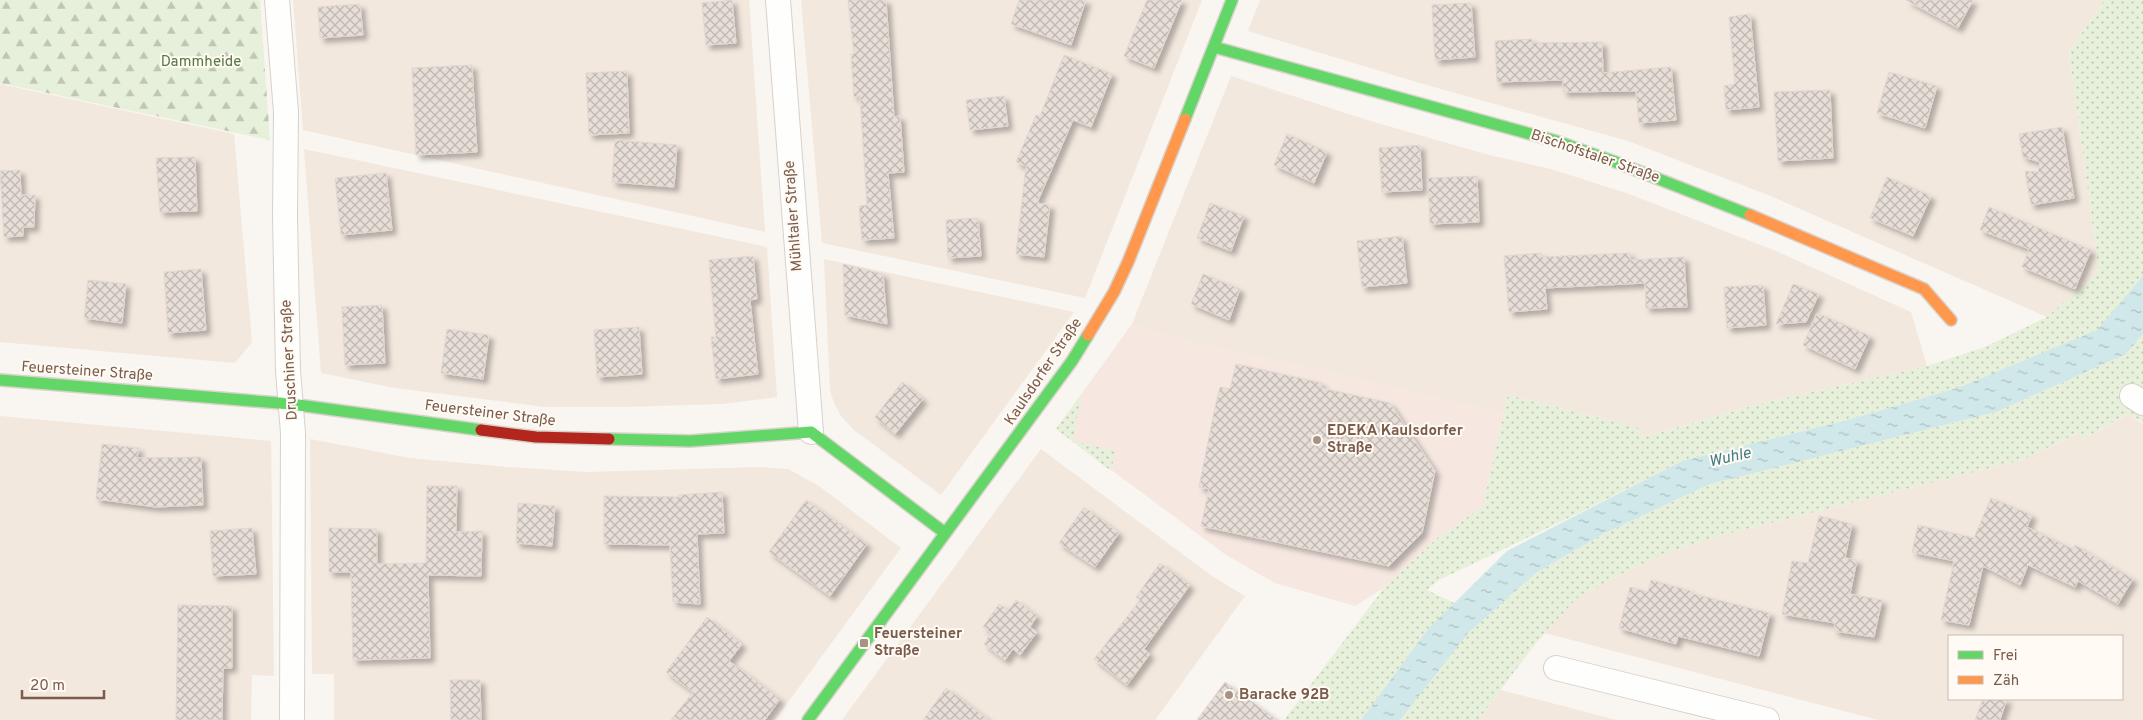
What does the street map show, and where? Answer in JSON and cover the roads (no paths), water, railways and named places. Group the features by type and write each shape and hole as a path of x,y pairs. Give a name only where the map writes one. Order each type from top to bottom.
{"street":[{"name":"Druschiner Straße","path":"277,0 286,112 287,342 293,434 292,720"},
{"name":"Mühltaler Straße","path":"778,0 811,432"},
{"name":"Kaulsdorfer Straße","path":"808,720 1072,361 1114,292 1232,0"},
{"name":"Bischofstaler Straße","path":"1214,47 1556,141 1618,162 1712,199 1924,288 1951,320"},
{"name":"Feuersteiner Straße","path":"0,380 291,404 536,437 690,442 811,432"},
{"path":"811,432 945,533"},
{"path":"1556,668 1767,720"}],"water":[{"name":"Wuhle","path":"2143,276 2143,334 2126,354 1996,412 1710,484 1603,534 1536,573 1468,633 1400,720 1361,720 1428,629 1507,551 1682,461 1844,421 1960,387 2097,330"}],"place":[{"name":"EDEKA Kaulsdorfer Straße","path":"1317,440"},
{"name":"Feuersteiner Straße","path":"864,643"},
{"name":"Baracke 92B","path":"1229,695"}],"park label":[{"name":"Dammheide","path":"201,62"}]}
